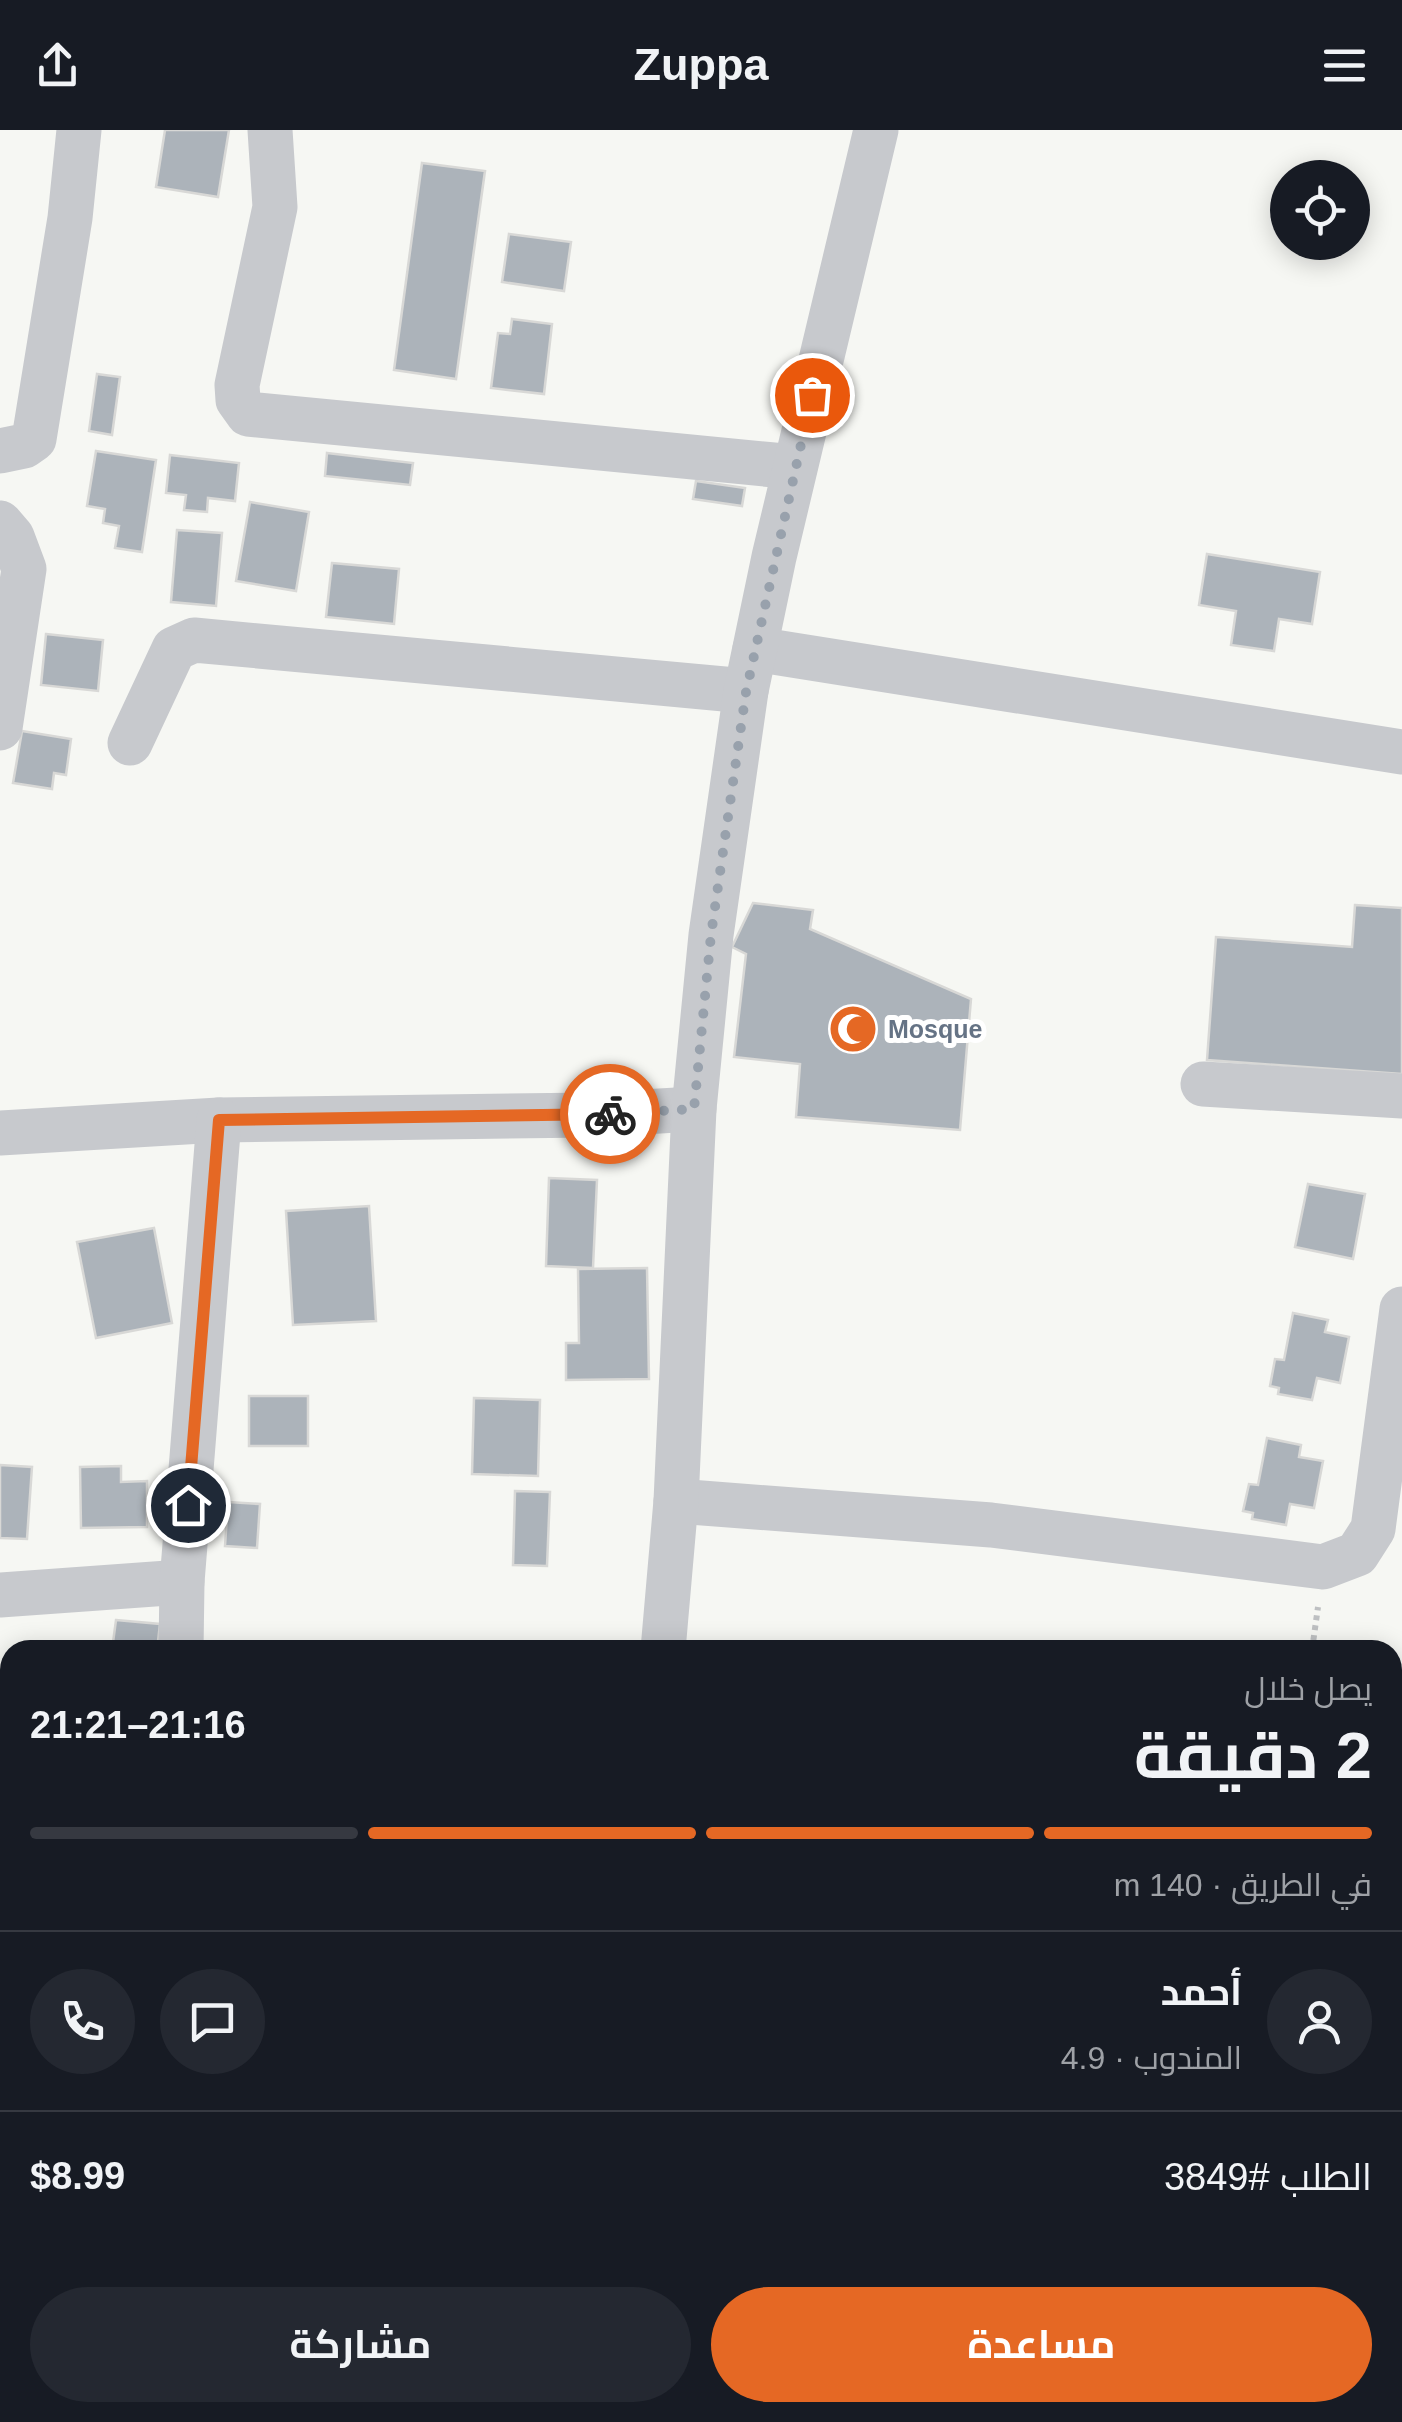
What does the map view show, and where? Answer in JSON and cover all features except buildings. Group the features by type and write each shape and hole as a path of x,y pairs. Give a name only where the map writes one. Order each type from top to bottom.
{"street":[{"path":"0,451 24,446 34,439 70,218 79,130"},
{"path":"270,130 275,207 237,385 238,400 248,414 795,468"},
{"path":"665,1640 676,1501 694,1109 711,935 751,670 876,130"},
{"path":"0,523 12,537 24,569 0,728"},
{"path":"130,743 174,649 194,640 751,670 1402,752"},
{"path":"1203,1084 1402,1096"},
{"path":"0,1133 219,1120 591,1115 694,1109"},
{"path":"181,1640 182,1582 219,1120"},
{"path":"676,1501 991,1525 1323,1566 1357,1554 1373,1530 1402,1309"},
{"path":"0,1594 182,1582"}],"way so far":[{"path":"610,1114 694,1109 711,935 746,692 812,395"}],"place":[{"name":"Mosque","path":"853,1029"}],"route":[{"path":"188,1505 219,1120 610,1114"}]}
